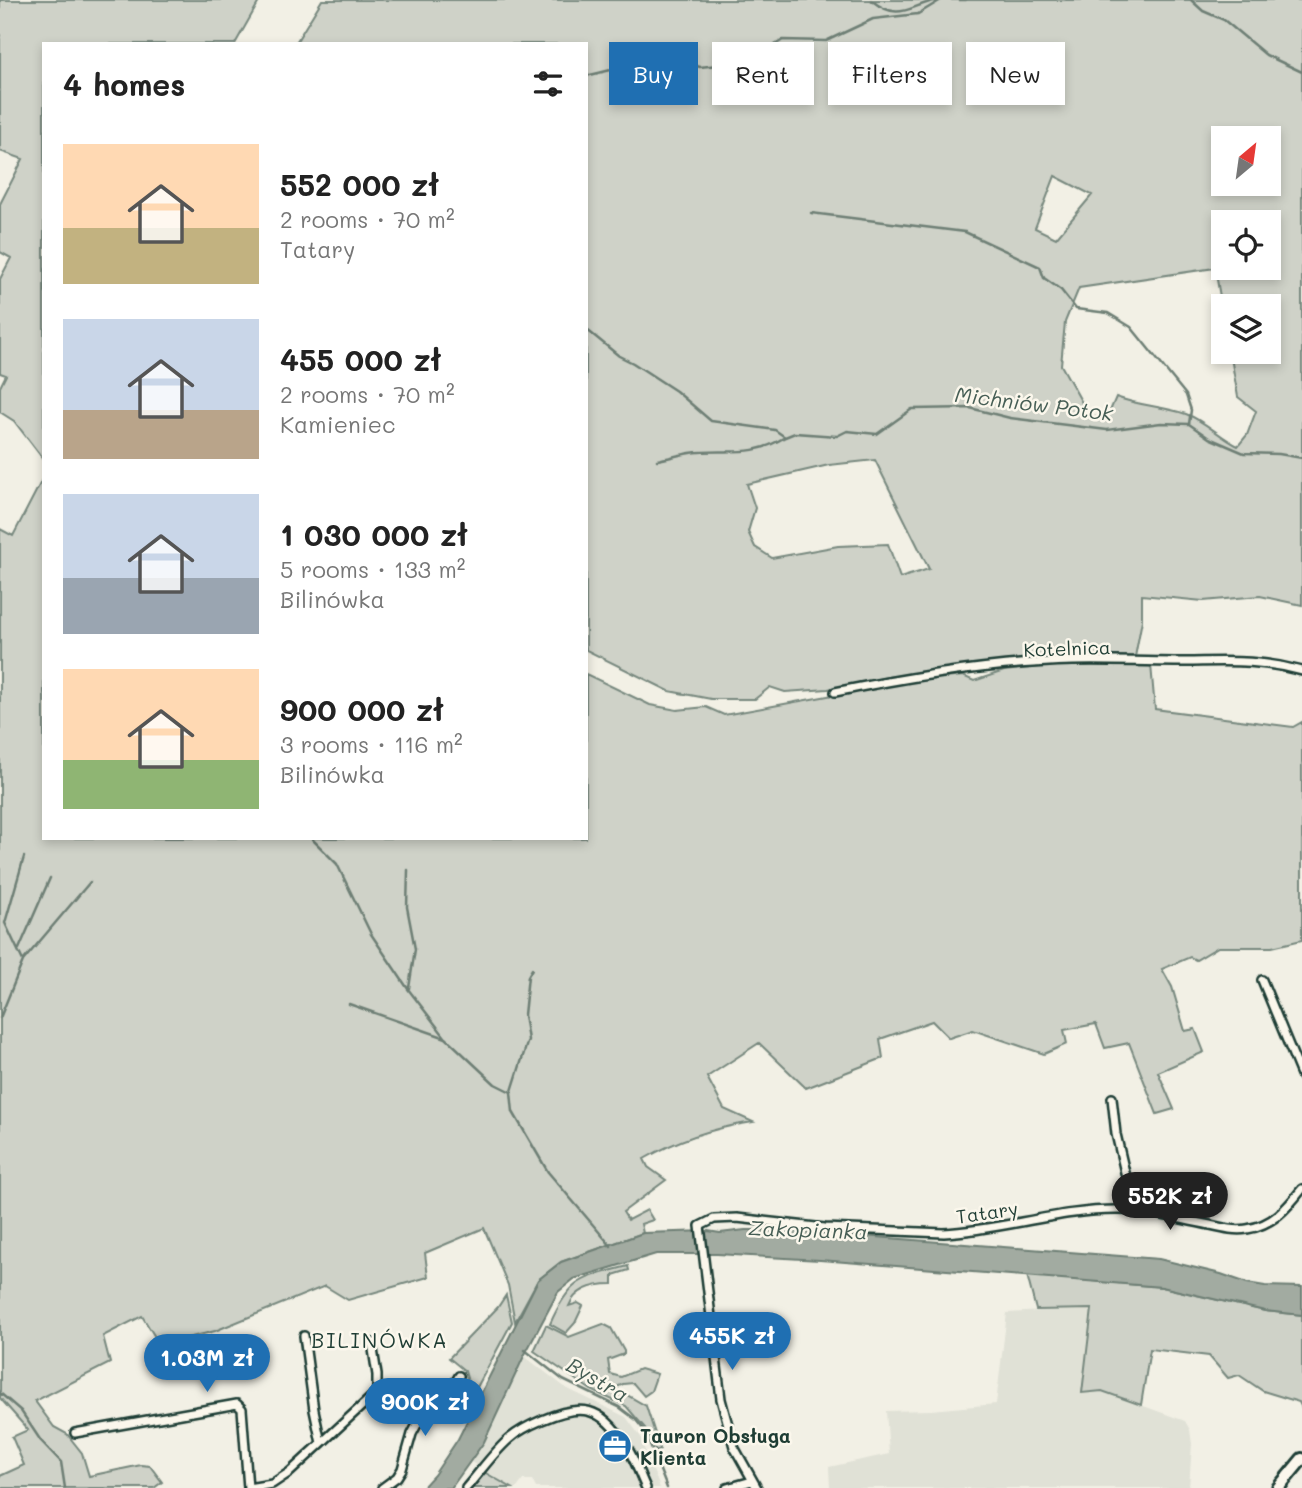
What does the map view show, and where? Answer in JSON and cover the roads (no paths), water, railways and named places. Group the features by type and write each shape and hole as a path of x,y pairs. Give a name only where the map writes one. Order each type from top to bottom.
{"main road":[{"path":"1278,1488 1302,1459"}],"street":[{"name":"Kotelnica","path":"835,692 893,680 1074,661 1245,660 1272,663 1302,671"},
{"path":"1262,981 1302,1077"},
{"path":"1112,1098 1116,1134 1134,1211"},
{"name":"Tatary","path":"754,1485 734,1447 721,1399 700,1231 700,1226 705,1222 737,1217 825,1228 963,1233 1101,1211 1134,1211 1237,1230 1258,1227 1282,1213 1302,1189"},
{"path":"304,1336 321,1443"},
{"path":"75,1433 237,1404 242,1409 248,1488 272,1484 290,1472 377,1392 372,1343"},
{"path":"382,1488 397,1477 402,1469 412,1434 421,1417 449,1394 459,1376"},
{"path":"466,1488 518,1431 562,1411 573,1409 585,1409 597,1415 617,1433 626,1445 646,1488"},
{"path":"727,1488 754,1485"}],"waterway":[{"path":"871,0 881,7 898,12 939,0"},
{"path":"588,76 619,68 637,54 659,55 700,67 727,64 740,52 770,48 783,40 826,41 873,19 918,14 941,0"},
{"path":"959,0 966,0"},
{"path":"1191,0 1203,11 1224,20 1266,55 1302,72"},
{"path":"811,213 965,232 1040,267 1044,278 1061,290 1076,309 1108,313 1131,327 1186,395 1191,410 1189,424"},
{"name":"Michniów Potok","path":"588,331 619,356 676,391 711,421 775,430 785,437 795,433 837,436 847,431 877,434 912,409 970,408 1010,418 1107,430 1161,423 1189,424 1209,438 1244,453 1302,458"},
{"path":"657,460 690,453 761,448 785,437"},
{"path":"313,840 337,864 371,934 445,1037"},
{"path":"23,961 5,923 24,857"},
{"path":"408,870 407,907 415,949 409,988"},
{"path":"19,949 50,878"},
{"path":"0,1018 23,961 90,882"},
{"path":"512,1091 528,1040 524,1015 528,976 532,969"},
{"path":"349,1004 446,1038 495,1084 511,1092 513,1112 548,1172 611,1246"},
{"name":"Bystra","path":"525,1350 563,1380 619,1407 635,1419 644,1430 667,1488"},
{"path":"0,1393 21,1411 41,1441 61,1462 65,1488"}],"place":[{"name":"Tauron Obsługa Klienta","path":"615,1446"}],"district":[{"name":"BILINÓWKA","path":"380,1339"}],"water label":[{"name":"Zakopianka","path":"808,1229"}]}
